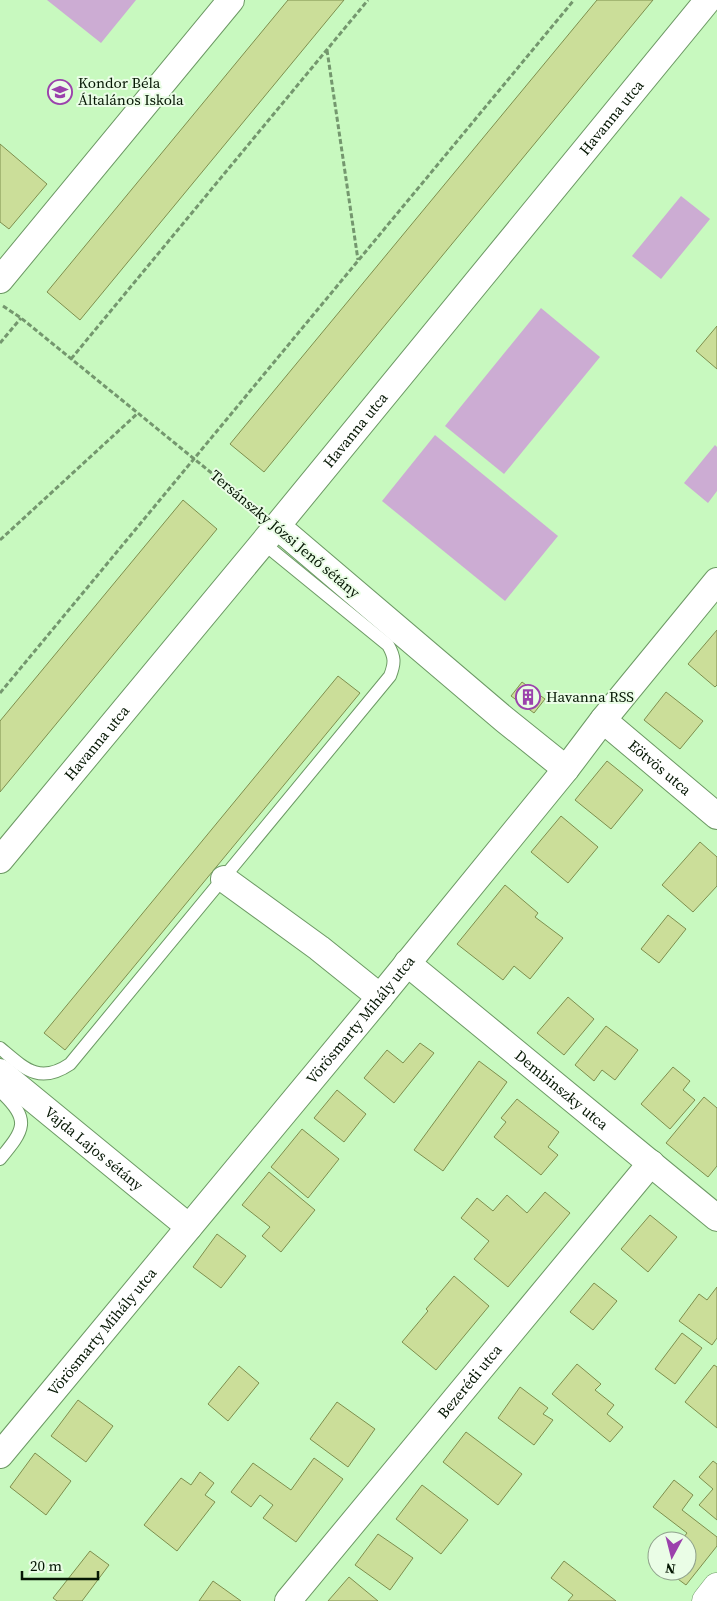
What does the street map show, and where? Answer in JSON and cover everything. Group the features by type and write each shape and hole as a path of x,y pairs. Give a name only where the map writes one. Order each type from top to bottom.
{"street":[{"path":"0,280 232,0"},
{"name":"Havanna utca","path":"0,860 708,0"},
{"name":"Tersánszky Józsi Jenő sétány","path":"270,534 566,769"},
{"name":"Vörösmarty Mihály utca","path":"3,1445 380,997 717,581"},
{"name":"Eötvös utca","path":"603,720 717,816"},
{"path":"224,879 319,948 380,997"},
{"name":"Dembinszky utca","path":"407,963 717,1218"},
{"name":"Vajda Lajos sétány","path":"0,1072 188,1226"},
{"name":"Bezerédi utca","path":"288,1601 651,1163"},
{"path":"706,1601 717,1587"}],"lane":[{"path":"0,1048 23,1068 39,1074 49,1075 70,1064 390,676 395,665 394,656 388,646 270,534"},
{"path":"0,1091 8,1098 19,1114 21,1127 17,1139 0,1158"}],"path":[{"path":"71,359 368,0"},
{"path":"0,693 574,0"},
{"path":"327,50 358,260"},
{"name":"Tersánszky Józsi Jenő sétány","path":"0,305 21,318 194,459 270,534"},
{"path":"0,343 21,318"},
{"path":"0,540 138,413"}],"shaded area":[{"path":"47,0 136,0 101,43"},
{"path":"681,196 710,219 661,279 632,256"},
{"path":"541,308 600,357 504,474 445,426"},
{"path":"435,435 558,536 505,601 382,501"},
{"path":"715,445 717,447 717,491 708,503 684,483"}],"building":[{"path":"288,0 344,0 80,320 47,292"},
{"path":"597,0 653,0 264,472 230,444"},
{"path":"0,144 47,184 9,229 0,222"},
{"path":"717,326 717,369 696,351"},
{"path":"183,500 217,529 0,792 0,721"},
{"path":"717,630 717,685 715,687 688,664"},
{"path":"338,676 360,693 65,1050 44,1033"},
{"name":"Havanna RSS","path":"522,682 545,699 534,713 511,696"},
{"path":"666,692 703,721 680,749 644,720"},
{"path":"607,761 643,790 611,829 575,800"},
{"path":"561,816 598,847 568,883 531,852"},
{"path":"700,842 717,857 717,886 693,912 662,885"},
{"path":"505,885 538,913 535,917 563,938 530,979 514,966 503,980 457,944"},
{"path":"668,915 686,929 659,963 641,949"},
{"path":"568,997 594,1019 564,1055 537,1033"},
{"path":"606,1026 638,1050 615,1080 602,1070 594,1081 575,1065"},
{"path":"420,1043 434,1053 394,1103 364,1078 387,1050 403,1063"},
{"path":"479,1061 507,1082 443,1171 414,1150"},
{"path":"673,1067 690,1081 683,1090 695,1100 670,1129 641,1104"},
{"path":"337,1090 366,1114 344,1142 314,1118"},
{"path":"704,1097 717,1108 717,1166 708,1177 666,1143"},
{"path":"517,1099 559,1132 548,1147 558,1155 541,1175 494,1137 506,1122 501,1118"},
{"path":"302,1129 339,1159 308,1198 271,1167"},
{"path":"269,1172 315,1210 281,1252 262,1236 270,1227 242,1205"},
{"path":"545,1192 570,1213 508,1287 474,1259 489,1241 461,1218 477,1198 493,1211 507,1195 527,1213"},
{"path":"650,1215 677,1237 648,1272 621,1249"},
{"path":"217,1234 246,1256 221,1288 193,1267"},
{"path":"454,1276 489,1306 436,1370 402,1342 428,1311 426,1309"},
{"path":"594,1283 617,1301 593,1330 570,1312"},
{"path":"717,1287 717,1338 712,1345 679,1321 699,1294 707,1300"},
{"path":"682,1333 702,1348 675,1384 655,1369"},
{"path":"577,1364 601,1384 595,1390 614,1405 607,1414 623,1427 610,1442 552,1394"},
{"path":"714,1365 717,1367 717,1428 685,1402"},
{"path":"239,1366 259,1383 228,1421 208,1404"},
{"path":"520,1387 548,1408 543,1414 553,1420 534,1445 498,1418"},
{"path":"78,1400 113,1426 86,1462 51,1436"},
{"path":"337,1402 375,1429 348,1467 310,1439"},
{"path":"466,1432 522,1474 498,1505 443,1462"},
{"path":"35,1453 71,1481 46,1515 10,1487"},
{"path":"314,1458 343,1479 296,1542 263,1518 273,1505 260,1495 251,1507 231,1492 253,1463 291,1490"},
{"path":"713,1461 717,1464 717,1520 699,1505 713,1489 699,1477"},
{"path":"200,1472 214,1483 205,1495 215,1502 177,1551 144,1525 181,1478 191,1485"},
{"path":"674,1480 693,1495 682,1510 717,1537 717,1546 697,1571 697,1531 684,1531 653,1507"},
{"path":"422,1485 468,1520 441,1554 396,1519"},
{"path":"378,1534 413,1558 390,1590 355,1565"},
{"path":"90,1551 109,1565 82,1601 57,1601 53,1598"},
{"path":"564,1561 616,1601 568,1601 573,1595 551,1578"},
{"path":"349,1577 378,1601 328,1601"},
{"path":"213,1581 241,1601 199,1601"},
{"path":"681,1581 689,1581 686,1585"}],"place":[{"name":"Kondor Béla Általános Iskola","path":"60,92"},
{"name":"Havanna RSS","path":"528,697"}]}
